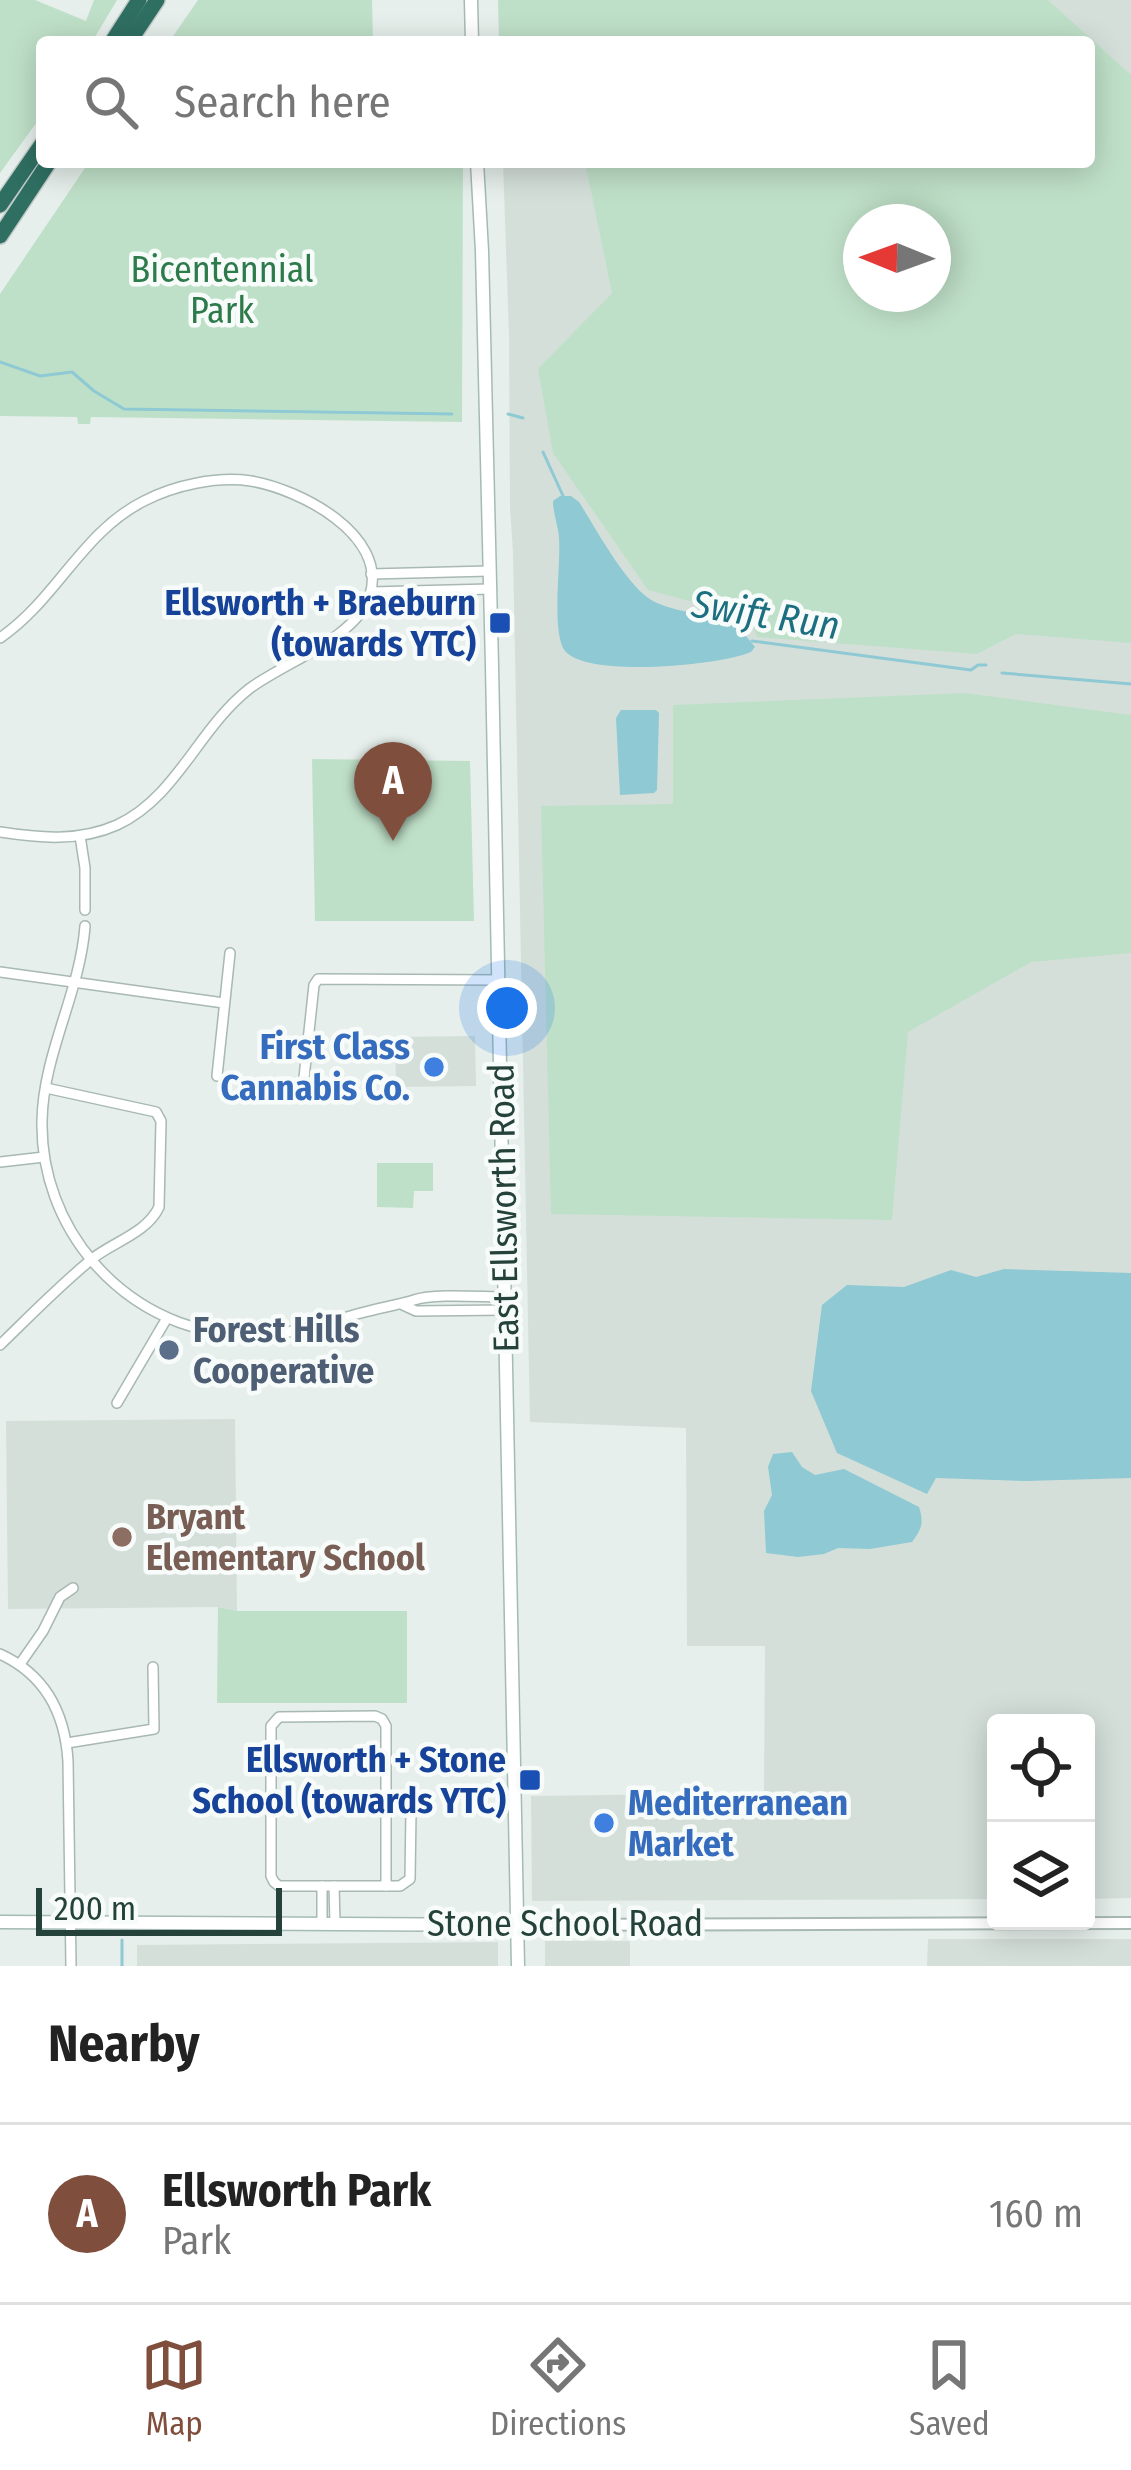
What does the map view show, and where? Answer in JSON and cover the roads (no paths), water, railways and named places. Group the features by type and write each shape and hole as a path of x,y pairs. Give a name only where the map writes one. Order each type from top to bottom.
{"highway":[{"path":"116,36 139,0"},
{"path":"133,36 157,0"},
{"path":"0,205 36,153"},
{"path":"0,236 45,168"}],"main road":[{"path":"471,0 472,36"},
{"name":"East Ellsworth Road","path":"477,168 518,1966"},
{"name":"Stone School Road","path":"0,1922 518,1925"}],"street":[{"path":"0,638 24,621 78,554 113,520 158,495 199,484 250,481 310,502 351,531 362,545 371,574 365,606 346,627 234,702 154,800 116,825 80,836 42,838 0,832"},
{"path":"371,574 489,571"},
{"path":"371,592 490,590"},
{"path":"80,836 85,910"},
{"path":"85,926 81,960 46,1088 44,1157 60,1210 91,1259 129,1297 185,1325 218,1333 268,1335 403,1305 416,1298 505,1303"},
{"path":"217,1076 230,952"},
{"path":"0,972 224,1003"},
{"path":"303,1088 318,979 498,980"},
{"path":"0,1345 91,1259 116,1246 157,1213 160,1200 159,1116 150,1108 46,1088"},
{"path":"0,1162 44,1157"},
{"path":"117,1403 166,1318"},
{"path":"20,1664 60,1597 73,1588"},
{"path":"0,1654 32,1673 61,1715 67,1743 70,1966"},
{"path":"67,1743 154,1730 153,1666"},
{"path":"386,1802 409,1805 410,1879 400,1886 386,1886 328,1886 280,1886 274,1882 274,1720 382,1719 386,1726 386,1802 386,1886"},
{"path":"328,1886 329,1923"},
{"name":"Stone School Road","path":"518,1925 1131,1924"}],"water":[{"path":"560,496 579,502 612,556 643,594 667,607 720,619 755,647 735,657 653,667 595,664 575,658 563,648 558,625 559,537 553,501"},
{"path":"621,710 659,713 654,793 620,795 616,718"},
{"path":"1004,1269 1131,1273 1131,1478 936,1478 927,1494 837,1453 811,1391 822,1305 847,1285 904,1287 951,1270 976,1277"},
{"path":"792,1452 815,1475 844,1469 919,1507 922,1521 912,1542 838,1548 798,1557 766,1553 764,1511 772,1495 768,1467 773,1454"}],"waterway":[{"name":"Swift Run","path":"0,362 40,376 72,372 124,409 452,414"},
{"name":"Swift Run","path":"508,414 523,418"},
{"name":"Swift Run","path":"543,452 564,498"},
{"name":"Swift Run","path":"752,641 971,670 986,665"},
{"name":"Swift Run","path":"1002,673 1131,684"},
{"path":"122,1940 122,1966"}],"place":[{"name":"Ellsworth + Braeburn (towards YTC)","path":"500,623"},
{"name":"Ellsworth Park","path":"393,841"},
{"name":"First Class Cannabis Co.","path":"434,1067"},
{"name":"Forest Hills Cooperative","path":"169,1350"},
{"name":"Bryant Elementary School","path":"122,1537"},
{"name":"Ellsworth + Stone School (towards YTC)","path":"530,1780"},
{"name":"Mediterranean Market","path":"604,1823"}],"park label":[{"name":"Bicentennial Park","path":"222,290"}]}
